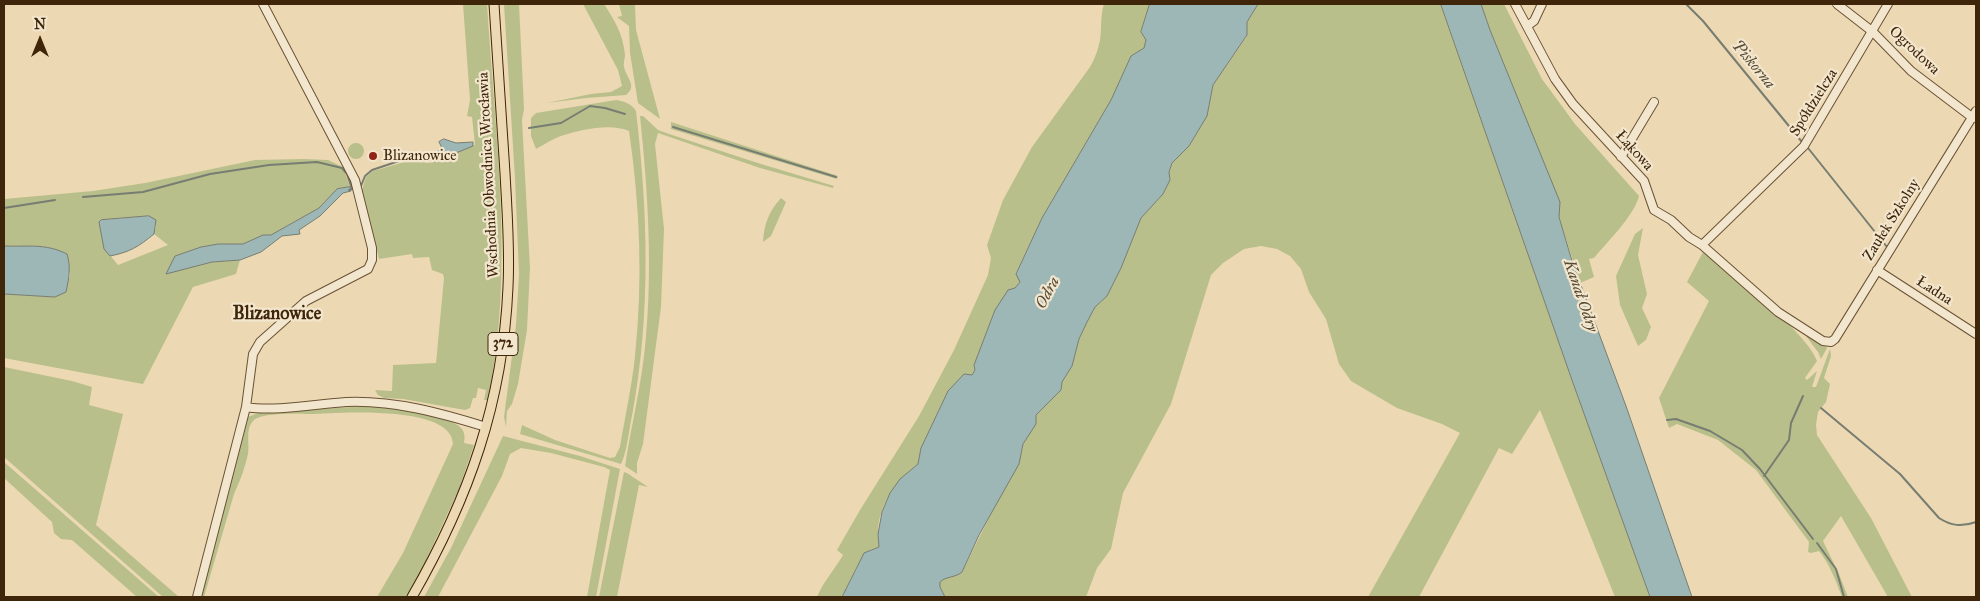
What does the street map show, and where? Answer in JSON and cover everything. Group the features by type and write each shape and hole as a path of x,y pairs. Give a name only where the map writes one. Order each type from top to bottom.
{"main road":[{"name":"Wschodnia Obwodnica Wrocławia","path":"412,597 442,545 466,491 486,427 502,357 508,285 508,227 494,4"}],"street":[{"path":"196,597 246,407 253,354 258,344 306,301 368,269 372,256 368,230 351,170 263,4"},
{"name":"Łąkowa","path":"1515,4 1555,79 1573,104 1644,181 1654,210 1671,220 1689,237 1702,245 1778,312 1823,341 1831,342"},
{"path":"1527,26 1534,21 1542,4"},
{"name":"Ogrodowa","path":"1837,4 1873,32 1911,71 1974,114"},
{"name":"Spółdzielcza","path":"1702,245 1804,146 1888,4"},
{"path":"1621,157 1654,102"},
{"name":"Zaułek Szkolny","path":"1831,342 1835,339 1974,114"},
{"name":"Ładna","path":"1876,270 1976,334"},
{"path":"246,407 261,408 348,402 391,403 431,411 486,427"}],"green space":[{"path":"463,4 487,4 501,202 502,252 496,351 488,400 484,400 486,390 478,388 476,398 473,398 470,408 465,410 403,399 384,398 378,395 375,390 392,391 393,365 436,363 444,278 443,274 432,270 429,257 413,258 412,254 379,259 362,190 366,177 373,171 408,161 430,163 475,145 472,117 467,116 470,100"},
{"path":"504,4 519,4 524,109 522,120 530,268 527,330 518,384 512,404 507,411 506,427 504,417 516,325 519,274"},
{"path":"583,4 604,4 612,16 622,41 625,55 624,67 631,88 626,95 547,103 611,92 622,86 618,70"},
{"path":"619,4 635,4 636,30 660,119 638,103 630,53 629,26 617,17 622,16"},
{"path":"1104,4 1150,4 1141,32 1146,40 1144,48 1131,56 1111,100 1042,218 1016,273 1021,281 995,310 974,365 975,370 972,375 948,391 921,448 918,464 903,477 885,504 879,525 879,547 870,550 857,566 842,597 817,597 822,586 843,555 837,550 919,416 954,350 988,275 991,258 987,245 1003,200 1032,147 1092,64 1100,40"},
{"path":"1258,4 1441,4 1650,597 1615,597 1540,410 1512,454 1499,448 1419,597 1368,597 1460,433 1442,424 1397,408 1351,381 1339,364 1326,319 1309,292 1301,269 1290,256 1277,249 1261,246 1244,249 1223,263 1211,275 1171,404 1123,493 1111,549 1097,568 1086,597 945,597 940,587 940,582 962,572 1022,451 1024,441 1034,426 1036,415 1061,390 1062,382 1072,366 1079,339 1087,322 1095,307 1107,296 1121,268 1141,218 1163,194 1170,180 1169,172 1172,163 1189,146 1207,116 1213,85 1247,36 1247,22"},
{"path":"1481,4 1504,4 1542,79 1575,124 1639,196 1632,212 1620,228 1594,258 1589,259 1594,277 1580,283 1559,217 1559,202"},
{"path":"616,100 628,103 636,111 643,187 646,264 645,302 638,378 626,447 621,464 520,434 522,425 555,440 610,458 615,457 620,447 634,367 640,271 636,187 629,131 614,127 588,129 560,136 536,149 531,136 531,118 536,113"},
{"path":"640,116 643,116 658,130 669,134 834,186 833,188 760,168 658,133 655,144 664,229 661,307 643,444 637,463 637,474 625,466 643,362 649,289 647,203"},
{"path":"671,122 838,176 837,179 671,129"},
{"path":"356,143 362,145 364,151 362,157 356,159 350,157 348,151 350,145"},
{"path":"255,160 328,160 343,167 350,187 337,189 319,208 271,235 263,235 244,244 218,244 201,247 175,256 195,266 212,262 240,260 236,274 193,287 143,384 4,358 4,294 55,297 70,276 67,254 44,247 4,246 4,199 93,191 145,183","holes":["149,216 156,226 154,234 168,245 118,265 105,249 99,222 101,220"]},
{"path":"781,198 786,202 771,236 763,242 768,218"},
{"path":"1643,228 1638,255 1647,294 1642,308 1651,327 1646,340 1638,346 1620,305 1616,276 1635,234"},
{"path":"1704,250 1784,319 1799,335 1817,361 1805,378 1807,380 1817,371 1812,387 1816,387 1830,349 1831,356 1824,378 1830,384 1826,402 1818,412 1817,435 1871,518 1912,597 1888,597 1841,516 1823,541 1848,597 1842,597 1823,556 1819,551 1808,552 1809,542 1756,470 1718,440 1677,424 1669,428 1659,398 1709,301 1687,282"},
{"path":"1802,331 1825,344 1827,348 1821,359 1818,352"},
{"path":"4,367 92,387 89,405 123,414 96,525 179,597 163,597 4,457"},
{"path":"367,406 417,413 455,423 463,431 464,443 474,445 459,489 409,597 377,597 403,553 453,444 448,431 434,422 391,414 343,413 280,414 263,416 253,421 249,428 248,454 245,464 234,494 204,597 200,597 220,520 223,518 223,510 248,417 258,413"},
{"path":"503,436 580,456 620,469 596,597 587,597 610,470 551,453 521,448 510,454 502,476 438,597 424,597 451,548"},
{"path":"4,462 159,597 137,597 72,540 61,539 54,533 52,522 4,478"},
{"path":"624,472 648,487 639,485 617,597 599,597"}],"water":[{"name":"Odra","path":"1150,4 1258,4 1247,22 1247,35 1213,85 1207,116 1189,146 1172,163 1169,172 1170,180 1163,194 1141,218 1121,268 1107,296 1095,307 1087,322 1079,339 1072,366 1062,382 1061,390 1036,415 1036,424 1023,444 1019,464 979,535 962,572 940,582 940,587 945,597 842,597 864,553 879,547 878,534 882,512 890,493 900,479 918,464 921,448 948,391 964,374 972,375 975,370 974,365 995,310 1008,290 1015,288 1020,282 1016,274 1042,218 1111,100 1131,56 1144,48 1146,40 1141,32"},
{"name":"Kanał Odry","path":"1441,4 1481,4 1560,202 1559,217 1572,261 1626,406 1692,597 1650,597"},
{"path":"444,139 456,143 473,142 473,146 434,162 431,156 442,148 439,142"},
{"path":"350,187 351,191 343,193 320,216 299,230 300,234 282,236 261,252 240,260 212,262 166,274 175,256 201,247 218,244 243,244 263,235 271,235 319,208 337,189"},
{"path":"149,216 156,220 154,234 134,248 110,256 104,249 99,222 101,220"},
{"path":"4,246 44,247 67,254 69,273 66,292 55,297 4,294"}],"waterway":[{"name":"Piskorna","path":"1686,4 1703,21 1802,142"},
{"path":"529,128 561,123 590,106 625,114"},
{"path":"673,127 836,177"},
{"name":"Piskorna","path":"1808,148 1887,247"},
{"path":"361,186 365,176 372,170 405,159 427,161 433,158"},
{"path":"83,197 143,192 210,174 269,165 317,162 342,168 347,174 352,189 349,190"},
{"path":"4,208 55,200"},
{"path":"1764,476 1789,440 1791,423 1803,396"},
{"path":"1821,408 1900,474 1939,518 1957,525 1976,522"},
{"path":"1667,420 1676,419 1710,431 1742,450 1760,469 1813,539"},
{"path":"1817,543 1836,569 1844,597"}],"place":[{"name":"Blizanowice","path":"373,156"}],"district":[{"name":"Blizanowice","path":"277,315"}]}
